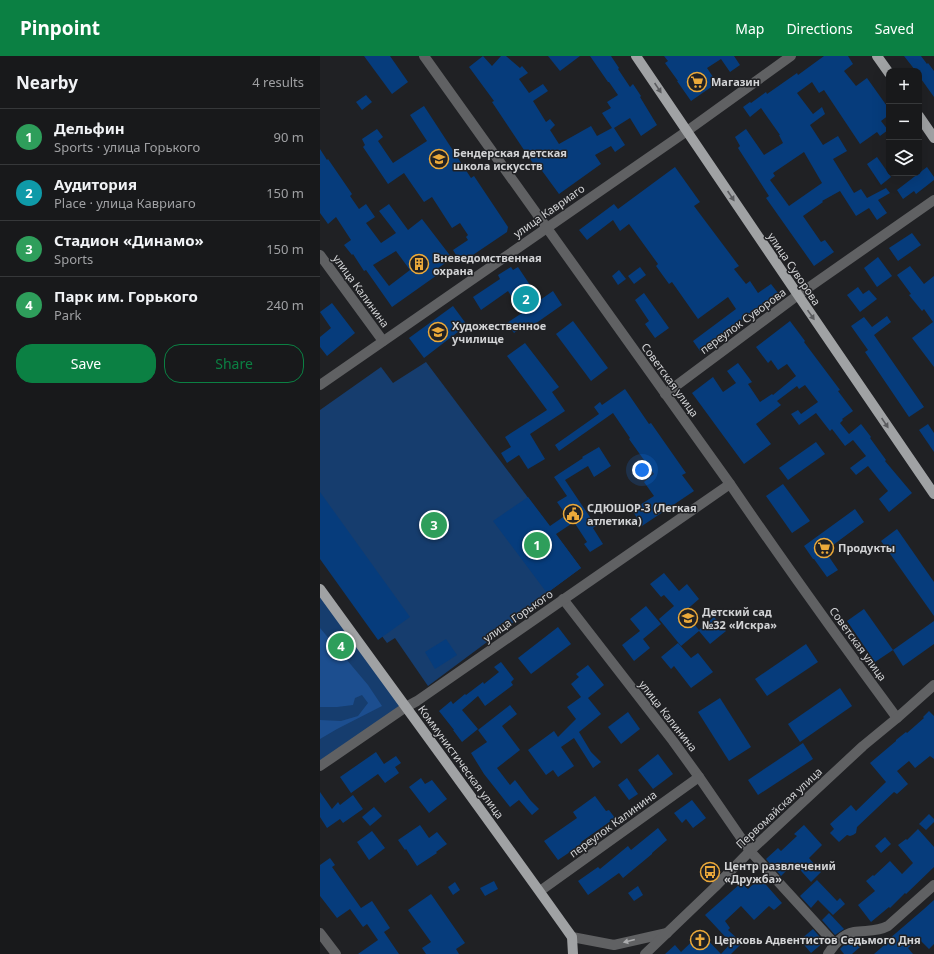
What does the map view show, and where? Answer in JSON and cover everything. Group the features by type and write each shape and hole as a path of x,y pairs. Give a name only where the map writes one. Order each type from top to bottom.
{"main road":[{"name":"улица Суворова","path":"636,56 934,494"},
{"path":"877,56 886,69"},
{"path":"922,120 934,138"},
{"name":"Коммунистическая улица","path":"320,589 502,838 572,937"},
{"path":"572,937 573,954"}],"street":[{"name":"Советская улица","path":"424,56 664,394 730,484 781,559 897,718"},
{"name":"улица Кавриаго","path":"320,385 686,131 791,56"},
{"name":"переулок Суворова","path":"664,394 798,295 934,200"},
{"name":"улица Калинина","path":"320,255 383,341"},
{"name":"улица Горького","path":"320,766 730,484"},
{"name":"улица Калинина","path":"563,599 670,736 700,777 750,851 835,944"},
{"name":"Первомайская улица","path":"645,954 750,851 864,746 934,685"},
{"name":"переулок Калинина","path":"540,891 700,777"},
{"path":"828,954 835,944 846,934 881,930 888,926 934,885"},
{"path":"320,933 336,954"},
{"path":"572,937 614,945 667,933"}],"shaded area":[{"path":"426,362 581,568 547,593 537,605 428,686 395,638 387,643 320,553 320,410 381,367 393,383"},
{"path":"320,589 406,707 320,761"},
{"path":"320,628 368,685 382,706 320,739 320,720 341,721 358,716 368,703 362,695 355,698 353,705 320,707"}],"building":[{"path":"364,56 390,56 408,82 392,94"},
{"path":"483,56 492,66 501,56 506,56 520,68 522,66 528,73 519,79 529,93 543,84 548,91 533,101 546,122 550,119 555,125 550,130 559,144 591,126 597,136 612,128 602,113 611,108 607,102 618,95 590,56 611,56 630,87 633,84 641,96 640,97 657,125 641,136 630,118 614,128 625,145 615,152 611,146 595,155 601,164 559,194 540,168 538,170 530,159 492,102 494,101 469,67"},
{"path":"548,56 580,56 560,71"},
{"path":"664,56 734,56 740,65 730,72 721,59 707,68 717,83 691,101 665,63 668,61"},
{"path":"824,56 848,56 853,64 844,71 856,86 867,78 886,105 886,117 881,121 886,127 886,132 880,136 877,132 860,144 824,90 819,93 812,82 797,93 813,114 822,107 825,114 810,125 823,145 838,136 847,151 833,159 854,193 861,189 867,198 886,188 890,193 878,200 887,213 877,220 869,208 856,216 840,191 822,201 823,202 803,216 821,242 825,240 834,252 814,266 766,198 769,196 738,148 740,146 735,137 746,129 764,155 783,143 780,135 761,108 750,117 743,107 766,92 767,94 797,73 798,75","holes":["804,152 822,183 789,206 770,180 775,176 773,173"]},
{"path":"904,56 921,56 934,71 934,97 922,80 922,68 913,68"},
{"path":"366,95 372,102 362,110 356,102"},
{"path":"424,106 471,178 474,176 508,227 507,232 461,263 453,250 468,240 466,237 468,235 460,223 452,228 432,197 424,202 404,173 388,184 363,147 365,145 362,139 377,129 383,137 378,141 393,163 427,141 410,115"},
{"path":"320,149 352,194 350,196 359,209 366,204 375,217 366,223 381,243 396,233 379,211 389,204 408,230 422,219 452,258 437,269 440,273 392,307 366,270 364,271 353,254 352,255 344,245 351,240 336,217 328,224 320,213","holes":["396,251 410,270 389,286 373,265"]},
{"path":"877,157 886,170 886,176 891,177 881,185 867,164"},
{"path":"675,167 700,202 694,206 739,266 734,269 746,284 750,281 758,293 771,284 778,293 700,351 693,341 736,309 728,297 698,319 672,282 669,284 656,266 658,264 629,224 620,231 613,220 587,240 579,230 614,204 618,209"},
{"path":"927,167 934,177 934,180 916,194 914,191 903,199 897,190 915,176 922,176 922,171"},
{"path":"912,233 921,245 898,261 889,248"},
{"path":"878,257 892,276 877,287 864,268"},
{"path":"910,266 924,284 934,276 934,367 912,338 933,322 924,309 922,311 909,295 911,294 897,275"},
{"path":"511,267 513,270 518,267 540,300 553,291 562,305 532,326 529,322 514,333 507,323 522,313 508,291 481,310 473,297 500,279 498,275"},
{"path":"640,267 646,275 634,284 628,276"},
{"path":"619,270 626,279 618,285 612,276"},
{"path":"858,287 863,294 869,290 877,299 860,312 847,295"},
{"path":"644,293 669,328 655,338 645,324 649,321 635,300"},
{"path":"332,303 355,333 327,356 320,347 320,337 331,328 320,312"},
{"name":"Художественное училище","path":"453,306 467,325 424,358 409,338"},
{"path":"887,316 891,322 874,335 924,407 909,417 865,352 868,350 851,326 864,317 872,327"},
{"path":"573,321 608,368 591,381 556,334"},
{"path":"790,321 840,390 838,391 853,411 842,419 843,420 840,423 849,434 861,424 886,460 885,461 912,493 889,512 879,499 888,491 868,466 856,475 850,468 866,456 853,440 845,446 832,429 830,431 816,413 799,425 791,414 798,410 801,414 818,402 805,385 799,389 797,386 777,401 781,405 756,424 771,444 744,464 692,393 713,377 723,392 736,383 727,371 738,363 752,382 748,384 760,402 772,394 773,395 796,376 787,364 778,370 771,360 768,363 756,347"},
{"path":"525,343 559,387 552,392 565,411 530,434 545,459 528,469 519,455 507,463 501,453 511,447 505,437 547,410 507,356"},
{"path":"625,389 686,473 682,475 694,491 642,526 632,510 654,496 644,482 654,474 629,439 630,438 613,413 559,451 555,445 599,414 594,407 600,402 602,405"},
{"path":"928,424 934,433 934,452 919,430"},
{"path":"816,442 825,454 788,480 779,468"},
{"path":"599,447 611,466 594,477 588,466 565,480 596,526 593,528 603,544 590,552 584,544 587,542 574,522 556,534 581,568 547,593 493,521 528,497 550,526 566,515 557,502 567,496 554,477"},
{"path":"783,484 810,521 792,533 766,496"},
{"path":"320,492 410,617 378,640 320,559"},
{"path":"855,509 864,522 825,551 838,570 827,577 804,546"},
{"path":"897,529 934,582 934,616 881,541"},
{"path":"664,573 679,591 687,584 699,599 684,612 699,630 714,617 726,631 710,644 699,631 681,646 659,619 674,606 664,595 661,597 650,584"},
{"path":"646,606 661,624 643,639 650,648 634,661 622,645 640,631 630,619"},
{"path":"864,609 893,650 875,662 847,621"},
{"path":"934,621 934,644 903,666 893,650"},
{"path":"558,627 571,644 531,674 518,658"},
{"path":"446,639 457,655 435,669 425,652"},
{"path":"678,643 691,658 698,653 713,672 691,688 674,666 671,669 661,657"},
{"path":"806,644 818,662 767,696 755,679"},
{"path":"501,662 514,679 511,682 513,685 485,706 478,696 462,710 478,729 462,742 439,711 451,701 453,704 483,682 484,684 499,672 494,667"},
{"path":"588,665 604,685 588,698 601,714 579,732 591,752 601,762 593,768 574,738 561,747 574,766 558,777 553,770 546,775 528,750 554,731 558,737 576,719 567,707 581,697 571,684 579,677 576,674"},
{"path":"840,688 852,706 800,742 788,724"},
{"path":"720,698 751,747 729,761 698,712"},
{"path":"510,705 517,714 502,726 520,750 497,768 510,785 515,780 539,809 532,815 519,800 510,807 484,774 471,753 487,742 478,730"},
{"path":"929,711 934,716 934,759 930,756 915,768 909,761 897,771 908,784 897,794 894,792 857,827 856,833 850,836 847,835 839,842 830,833 834,829 830,824 851,805 856,811 886,782 870,763 896,740 906,732 907,733 924,718 923,717"},
{"path":"628,712 640,729 621,744 608,727"},
{"path":"803,743 813,759 758,795 748,780"},
{"path":"376,752 384,764 396,756 401,763 395,767 399,773 385,783 378,774 351,793 340,777"},
{"path":"658,754 673,774 653,789 638,770"},
{"path":"421,778 425,784 432,780 447,799 429,813 409,787"},
{"path":"627,778 638,794 629,800 618,785"},
{"path":"320,792 332,809 338,802 340,805 353,795 363,809 343,823 340,819 327,828 320,817"},
{"path":"595,796 606,811 609,810 615,818 581,842 582,844 558,860 544,841 577,818 573,812"},
{"path":"692,800 706,818 693,828 686,819 682,823 674,813"},
{"path":"374,807 382,816 370,826 362,817"},
{"path":"929,814 934,819 934,822 926,830 919,824"},
{"path":"420,825 429,838 437,832 447,844 436,852 437,853 417,866 398,840"},
{"path":"804,825 822,845 809,858 821,872 811,882 794,863 781,876 766,859 778,848 781,851 797,836 794,834"},
{"path":"658,828 667,840 623,878 619,873 588,895 578,881 598,867 600,869 628,846 631,850"},
{"path":"918,829 934,847 934,867 890,908 889,907 871,922 858,905 875,891 866,881 873,875 874,876 890,861 902,874 913,863 898,845 906,839 907,840"},
{"path":"372,831 385,848 369,860 357,842"},
{"path":"885,837 891,844 881,853 875,846"},
{"path":"330,858 335,865 332,867 361,908 372,901 390,928 384,932 399,954 358,954 378,940 367,924 363,927 350,909 337,918 320,896 320,865"},
{"path":"760,878 782,903 774,910 769,906 754,920 741,906 725,921 730,928 728,930 742,943 731,954 721,954 731,943 705,915 741,883 748,889"},
{"path":"817,880 837,901 840,898 845,904 833,915 818,900 811,908 800,896"},
{"path":"494,881 498,889 485,896 480,888"},
{"path":"455,882 460,890 453,895 448,887"},
{"path":"638,886 643,895 634,901 628,893"},
{"path":"431,894 465,943 456,949 459,954 426,954 422,948 431,942 408,910"},
{"path":"934,900 934,944 929,949 919,939 908,948 913,954 874,954 890,940 889,939"},
{"path":"829,913 844,929 835,935 822,920"},
{"path":"813,929 824,942 811,953 800,940"},
{"name":"Церковь Адвентистов Седьмого Дня","path":"701,933 721,954 665,954 675,945 681,952"},
{"path":"855,938 864,938 867,941 852,954 844,954 840,949 846,943"}],"place":[{"name":"Магазин","path":"697,82"},
{"name":"Бендерская детская школа искусств","path":"439,159"},
{"name":"Вневедомственная охрана","path":"419,264"},
{"name":"Аудитория","path":"526,299"},
{"name":"Художественное училище","path":"438,332"},
{"name":"СДЮШОР-3 (Легкая атлетика)","path":"573,514"},
{"name":"Стадион «Динамо»","path":"434,525"},
{"name":"Дельфин","path":"537,545"},
{"name":"Продукты","path":"824,548"},
{"name":"Детский сад №32 «Искра»","path":"688,618"},
{"name":"Парк им. Горького","path":"341,646"},
{"name":"Центр развлечений «Дружба»","path":"710,872"},
{"name":"Церковь Адвентистов Седьмого Дня","path":"700,940"}]}
